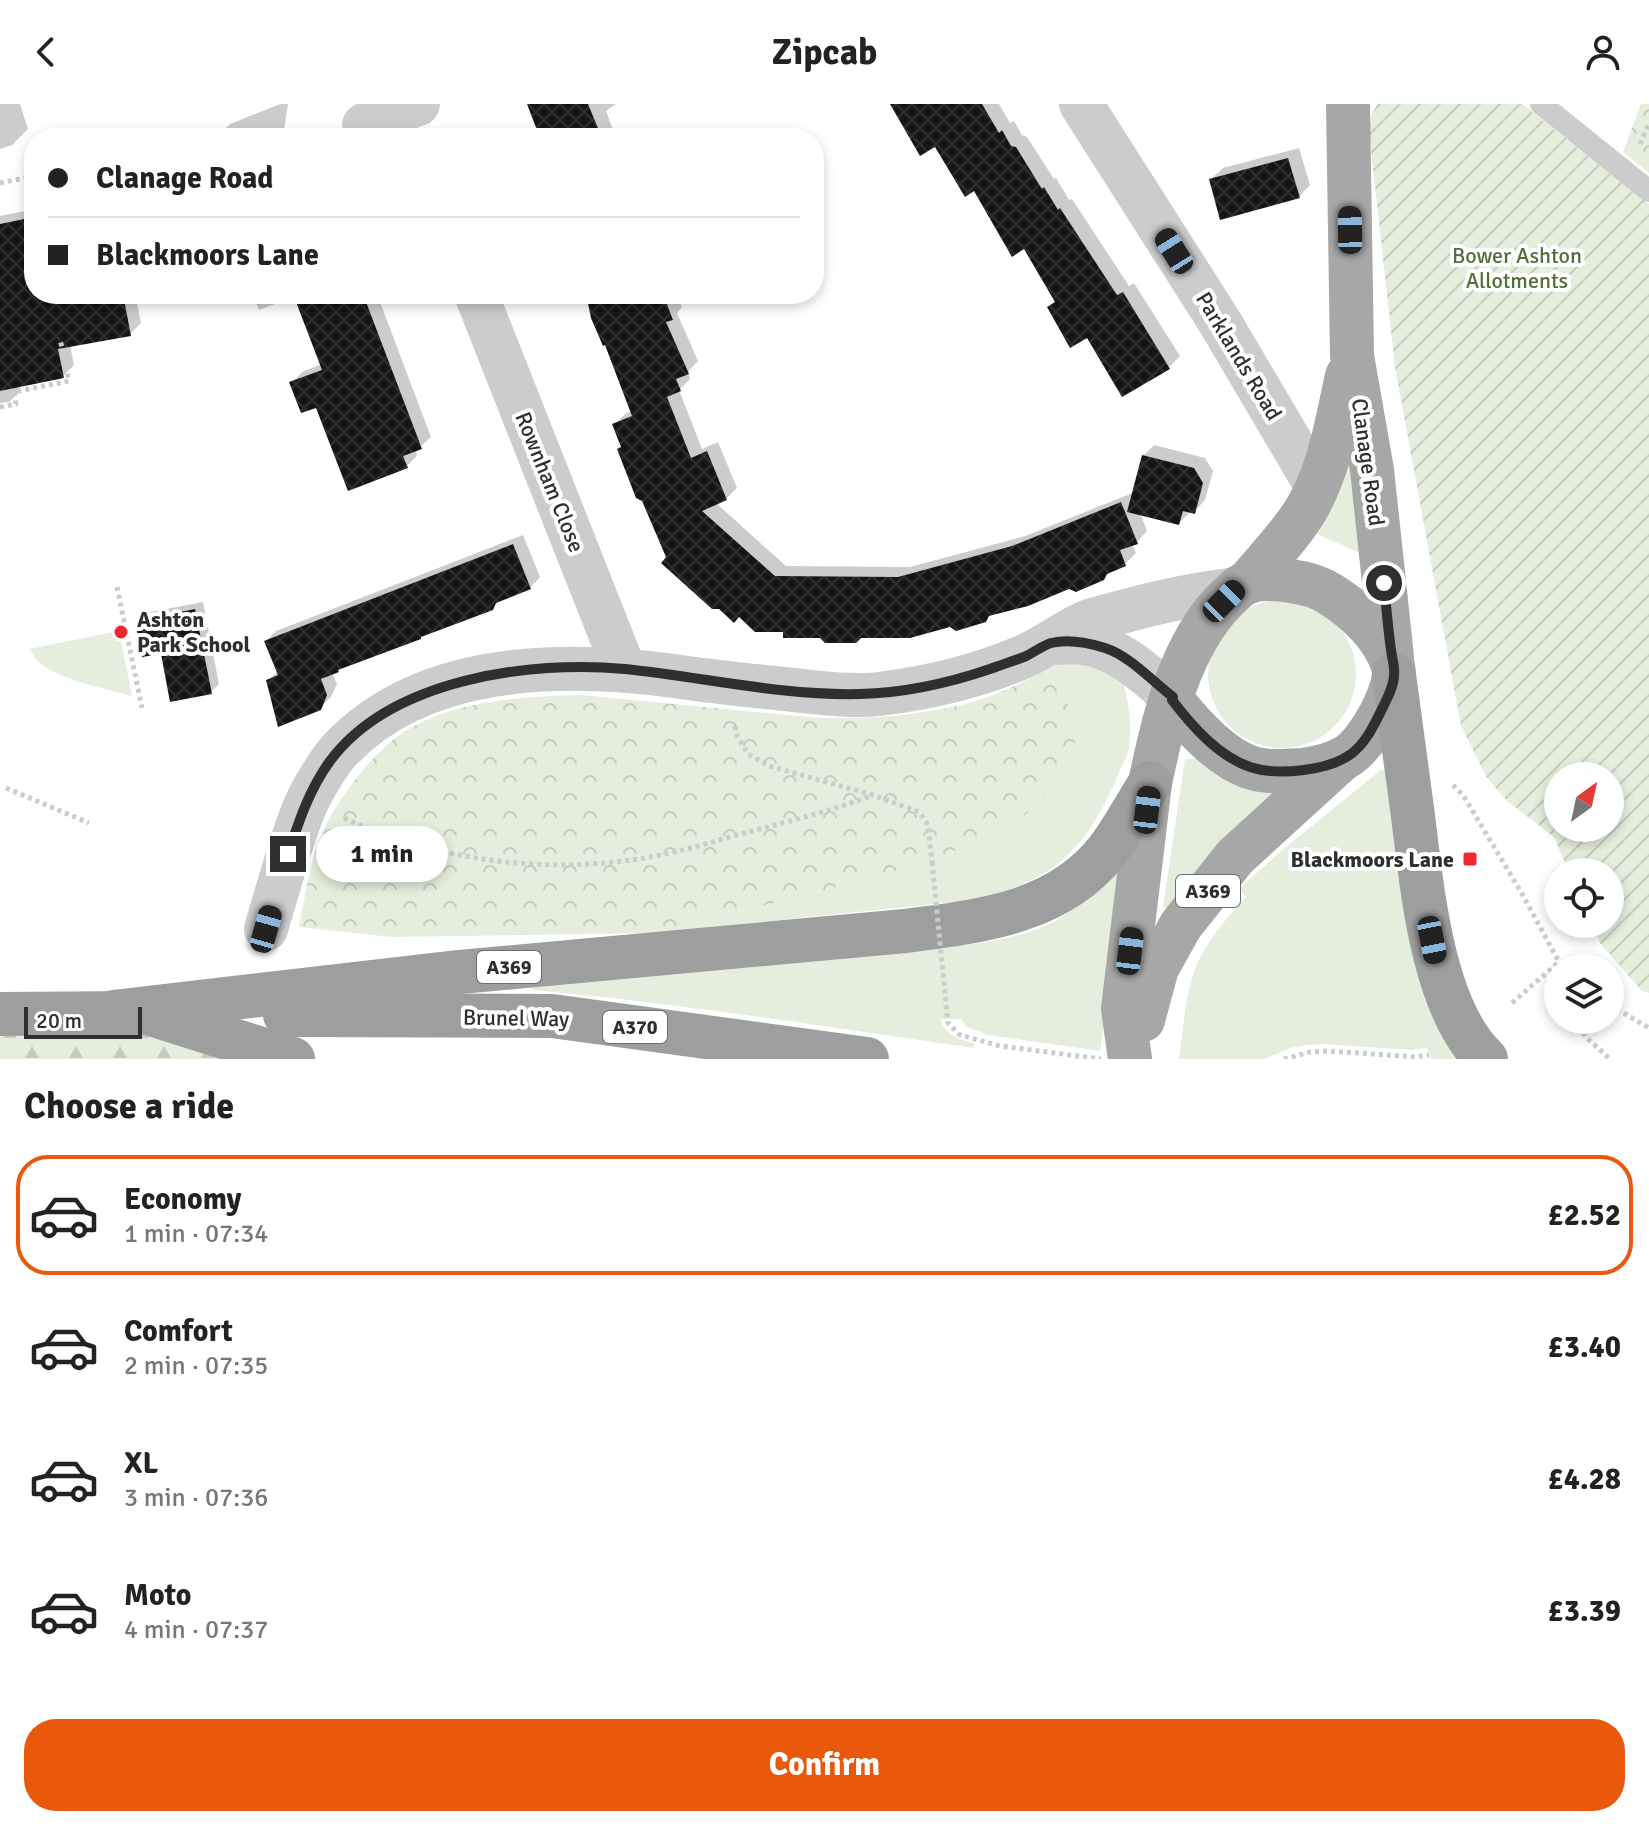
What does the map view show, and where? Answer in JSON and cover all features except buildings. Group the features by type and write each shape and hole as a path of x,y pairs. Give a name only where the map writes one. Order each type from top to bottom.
{"highway":[{"path":"1393,669 1421,879 1438,970 1462,1028 1486,1059"},
{"name":"A369","path":"131,1012 449,973 905,931 1013,913 1042,902 1085,873 1106,851 1150,783"},
{"path":"131,1012 293,1059"},
{"name":"Brunel Way","path":"0,1014 131,1012 402,1017 552,1016 867,1059"},
{"name":"Brunel Way","path":"402,1017 650,1059"}],"main road":[{"name":"Clanage Road","path":"1348,104 1352,356 1372,470 1393,669"},
{"name":"Clanage Road","path":"1242,586 1291,530 1306,510 1317,487 1327,463 1352,356"},
{"path":"1172,699 1191,724 1233,759 1264,770 1309,769 1341,760 1369,734 1389,696 1393,669 1379,639 1361,616 1322,589 1302,583 1273,578 1242,586"},
{"name":"A369","path":"1132,1059 1123,1009 1150,783 1158,746 1181,671 1195,639 1211,615 1242,586"},
{"name":"A369","path":"1132,1059 1157,968 1181,925 1235,857 1341,760"}],"street":[{"name":"Parklands Road","path":"1081,104 1221,324 1317,487"},
{"name":"Rownham Close","path":"480,304 624,669"},
{"path":"266,929 307,800 330,762 370,723 419,696 475,679 534,670 587,668 624,669 737,685 877,694 954,680 1024,656 1088,621 1242,586"},
{"path":"1051,643 1080,642 1106,648 1121,655 1172,699"}],"lane":[{"path":"1541,104 1649,191"}],"path":[{"path":"0,183 24,178"},
{"path":"0,407 16,404 14,392 69,381 60,339"},
{"path":"117,587 142,708"},
{"path":"737,685 736,734 753,758 769,766 873,795 919,812 928,825 948,1023 960,1035 1000,1046 1101,1059"},
{"path":"1450,783 1463,795 1555,954"},
{"path":"6,788 89,823"},
{"path":"307,800 390,837 452,854 487,860 581,865 661,855 834,810 873,795"},
{"path":"1512,1003 1544,979"},
{"path":"1624,1013 1649,1028"},
{"path":"1584,1034 1610,1059"},
{"path":"1284,1059 1329,1051 1416,1057 1429,1055"}],"green space":[{"name":"Bower Ashton Allotments","path":"1378,104 1522,104 1649,204 1649,993 1642,991 1624,970 1624,954 1610,954 1598,938 1624,938 1624,858 1563,858 1556,842 1624,842 1624,762 1544,762 1544,829 1507,801 1487,778 1461,726 1395,367 1369,132 1371,115"},
{"path":"1641,104 1649,104 1649,173 1623,152"},
{"path":"1349,463 1360,553 1308,530"},
{"path":"1282,600 1310,606 1334,622 1350,646 1356,674 1350,702 1334,726 1310,742 1282,748 1254,742 1230,726 1214,702 1208,674 1214,646 1230,622 1254,606"},
{"path":"119,631 132,696 60,675 41,664 29,649"},
{"path":"1085,658 1124,685 1130,718 1128,752 1090,829 1059,863 1046,872 984,899 654,933 876,877 1062,775 1076,739 1068,705 1045,671 1058,664"},
{"path":"1045,671 1076,721 1076,739 1062,775 1025,815 942,857 876,877 654,933 392,937 299,927 318,843 344,796 386,746 414,726 453,710 518,698 582,695 809,717 872,717 935,710 976,701"},
{"path":"1185,759 1197,759 1284,792 1176,911 1163,907"},
{"path":"1381,770 1394,772 1460,1059 1431,1059 1427,1048 1412,1050 1324,1044 1290,1048 1265,1059 1179,1059 1186,1006 1196,968 1216,932 1246,897 1239,889"},
{"path":"1119,870 1127,873 1100,1051 988,1035 967,1027 961,1019 940,1019 949,1033 974,1043 974,1048 697,1009 531,990 532,982 946,947 1008,938 1047,925 1067,914"},
{"path":"0,1030 178,1032 237,1059 0,1059"}],"place":[{"name":"Ashton Park School","path":"121,632"},
{"name":"Blackmoors Lane","path":"1470,859"}],"route":[{"path":"288,854 307,800 330,762 370,723 419,696 443,688 475,679 546,669 624,669 737,685 877,694 954,680 990,669 1051,643 1080,642 1121,655 1173,697 1172,700 1191,724 1233,759 1264,770 1309,769 1341,760 1361,745 1389,696 1394,675 1384,583"}]}
